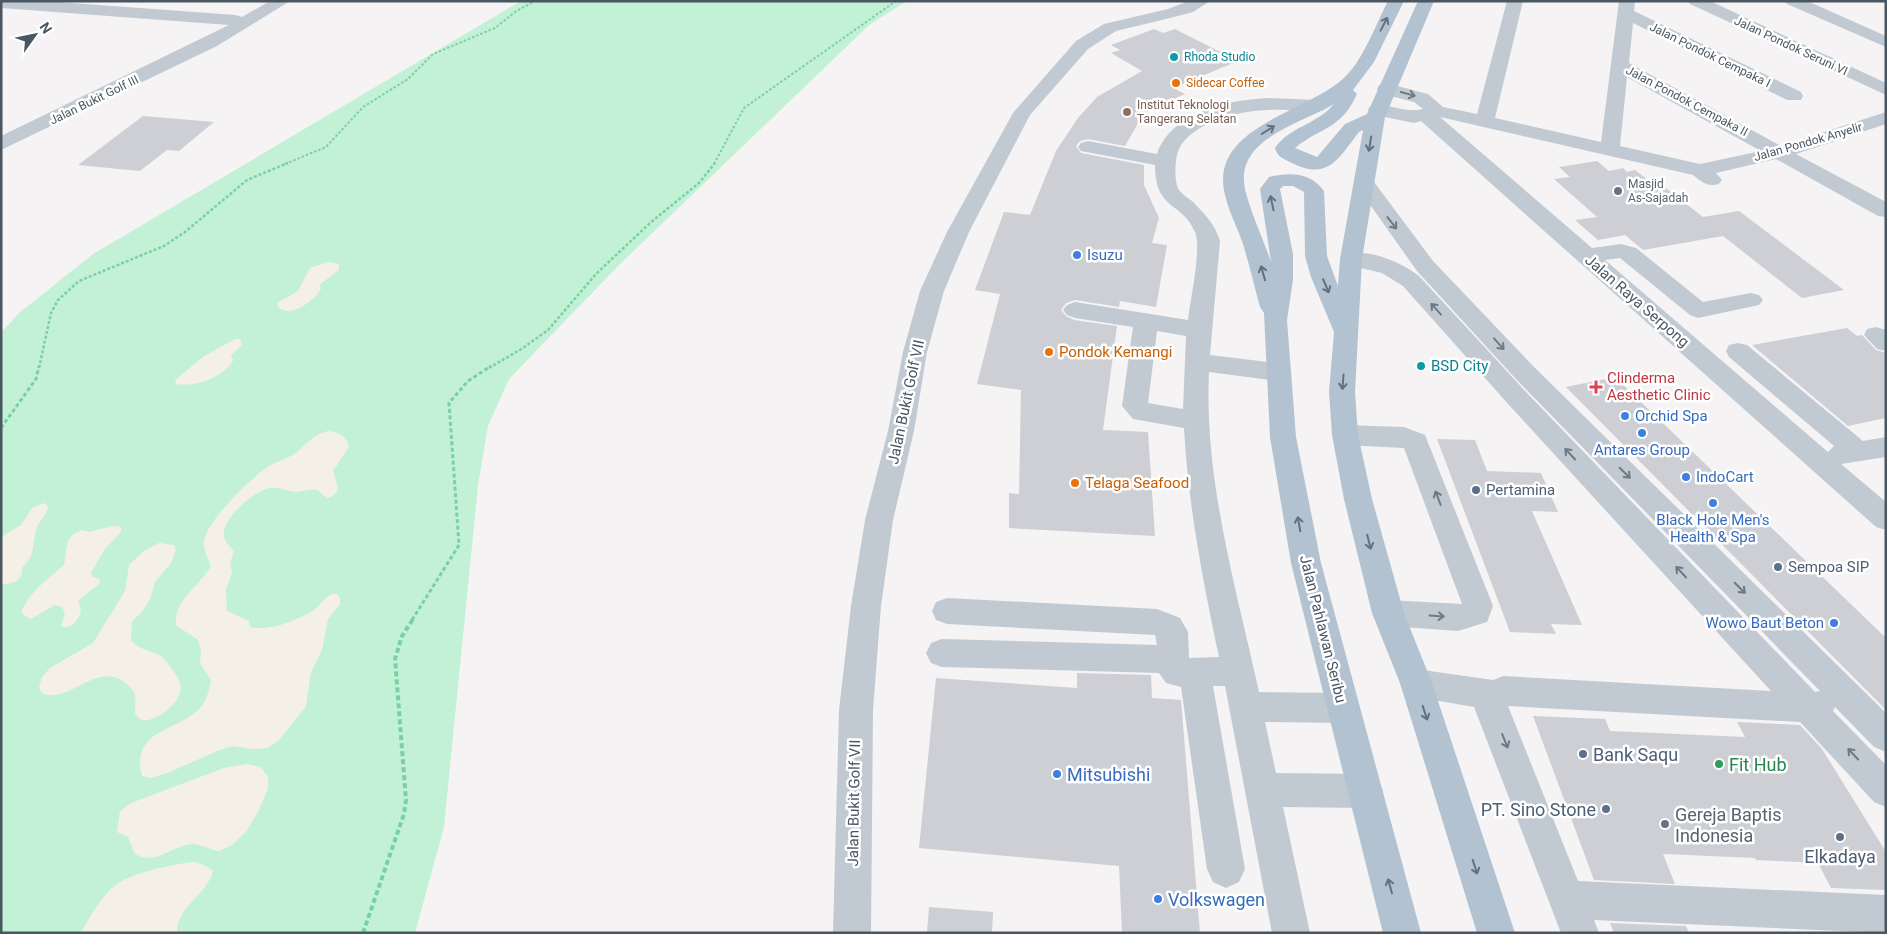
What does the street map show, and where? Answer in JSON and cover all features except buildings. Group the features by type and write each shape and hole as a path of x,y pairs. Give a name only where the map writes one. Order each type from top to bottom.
{"main road":[{"path":"1376,113 1352,128 1330,156 1321,164 1297,159 1286,152 1285,148 1292,141 1319,127 1336,114 1345,102 1354,79 1396,1"},
{"path":"1426,1 1376,113 1351,259 1342,392 1345,435 1358,499 1388,613 1416,683 1496,933"},
{"path":"1276,320 1250,232 1238,202 1233,178 1236,161 1247,146 1278,124 1317,106 1354,79"},
{"path":"1276,320 1282,280 1282,254 1270,190 1276,181 1293,180 1310,186 1314,191 1316,256 1322,277 1346,334"},
{"name":"Jalan Pahlawan Seribu","path":"1276,320 1277,372 1283,437 1306,563 1402,933"}],"street":[{"name":"Jalan Bukit Golf III","path":"185,54 202,40 267,1"},
{"name":"Jalan Bukit Golf III","path":"1,144 230,32 282,1"},
{"name":"Jalan Bukit Golf VII","path":"852,933 856,710 866,606 879,520 901,431 915,352 932,291 958,232 1022,114 1082,45 1091,37 1117,24 1190,7 1202,1"},
{"path":"1485,122 1515,1"},
{"name":"Jalan Pondok Seruni VI","path":"1696,1 1886,90"},
{"path":"1793,1 1886,42"},
{"path":"1,3 235,20"},
{"path":"1610,151 1626,7"},
{"name":"Jalan Pondok Cempaka I","path":"1626,7 1794,96"},
{"name":"Jalan Pondok Cempaka II","path":"1620,65 1886,210"},
{"name":"Jalan Raya Serpong","path":"1386,89 1421,98 1431,110 1585,256 1886,519"},
{"path":"1291,933 1246,707 1216,573 1200,470 1195,420 1199,330 1209,241 1208,232 1201,222 1168,190 1165,161 1169,147 1177,136 1200,120 1218,112 1258,103 1317,106"},
{"path":"1376,113 1414,117 1431,110 1700,173"},
{"name":"Jalan Pondok Anyelir","path":"1700,173 1781,152 1886,118"},
{"path":"1613,125 1700,173"},
{"path":"1088,147 1165,161"},
{"path":"1364,182 1425,266 1512,376 1886,790"},
{"path":"1585,256 1621,251 1628,253 1698,310 1751,300"},
{"path":"1351,259 1389,266 1401,272 1849,698 1886,736"},
{"path":"1075,310 1199,330"},
{"path":"1146,321 1135,406 1142,412 1195,420"},
{"path":"1738,351 1858,451"},
{"path":"1198,362 1277,372"},
{"path":"1345,435 1404,437 1415,442 1478,606 1476,613 1458,618 1388,613"},
{"path":"1817,459 1886,447"},
{"path":"947,612 1157,622 1169,627 1184,667 1226,870"},
{"path":"942,653 1238,671"},
{"path":"1416,683 1494,695 1503,691 1810,708 1849,698"},
{"path":"1494,695 1491,707 1574,916 1886,914"},
{"path":"1246,707 1343,708"},
{"path":"1262,790 1365,792"}],"path":[{"path":"1,428 36,379 51,313 58,300 79,281 164,246 185,232 247,180 326,146 363,107 408,79 433,54 495,28 514,12 535,1"},
{"path":"363,933 404,814 406,800 395,658 402,636 459,545 449,403 454,394 463,384 524,349 548,330 579,292 651,222 704,178 720,156 731,127 744,108 896,1"}],"green space":[{"path":"521,1 907,1 869,25 619,265 509,379 488,426 478,485 444,827 415,933 1,933 1,333 18,314 93,254"}],"sand":[{"path":"327,262 339,264 339,270 319,285 321,289 313,299 295,310 283,310 278,307 277,303 298,291 310,268"},
{"path":"235,339 240,339 242,345 231,355 233,361 222,372 200,383 176,384 175,380 203,357"},
{"path":"328,431 342,436 349,447 333,471 338,487 333,496 328,498 316,490 296,492 270,488 264,490 248,499 234,513 228,521 224,535 226,542 234,551 230,563 232,572 226,590 227,611 249,621 250,627 266,628 283,624 300,618 314,610 332,594 337,594 340,598 340,604 328,619 322,650 311,672 306,706 279,740 268,748 253,749 233,746 167,773 151,778 142,776 140,761 143,749 149,740 190,717 204,702 208,691 211,680 200,663 201,648 198,640 176,625 176,616 183,601 211,566 204,548 204,541 212,523 240,491 269,466 294,454 317,435"},
{"path":"44,503 48,506 45,515 37,527 32,553 22,568 21,576 16,581 1,584 1,537 21,525 32,508"},
{"path":"112,526 121,527 121,532 104,550 91,573 93,577 99,579 100,583 78,601 81,611 74,623 68,627 61,626 65,613 62,607 55,605 31,619 21,613 24,605 34,592 64,565 67,544 72,536 82,530 89,532"},
{"path":"159,543 174,545 176,550 171,563 155,582 150,599 142,612 132,621 131,640 141,648 161,656 173,671 179,680 181,688 179,696 174,703 168,710 153,719 140,719 135,714 134,692 126,683 114,677 94,679 64,693 54,695 43,694 39,688 42,677 50,668 93,643 125,591 129,565 145,550"},
{"path":"246,764 261,767 268,777 268,789 258,812 246,832 232,845 219,851 199,845 185,845 150,858 135,854 128,837 117,832 120,811 131,803 224,768"},
{"path":"194,862 204,865 213,871 205,887 182,916 178,924 177,933 81,933 99,903 119,883 151,870"}],"place":[{"name":"Rhoda Studio","path":"1174,57"},
{"name":"Sidecar Coffee","path":"1176,83"},
{"name":"Institut Teknologi Tangerang Selatan","path":"1127,112"},
{"name":"Masjid As-Sajadah","path":"1618,191"},
{"name":"Isuzu","path":"1077,255"},
{"name":"Pondok Kemangi","path":"1049,352"},
{"name":"BSD City","path":"1421,366"},
{"name":"Clinderma Aesthetic Clinic","path":"1596,387"},
{"name":"Orchid Spa","path":"1625,416"},
{"name":"Antares Group","path":"1642,433"},
{"name":"IndoCart","path":"1686,477"},
{"name":"Telaga Seafood","path":"1075,483"},
{"name":"Pertamina","path":"1476,490"},
{"name":"Black Hole Men's Health & Spa","path":"1713,503"},
{"name":"Sempoa SIP","path":"1778,567"},
{"name":"Wowo Baut Beton","path":"1834,623"},
{"name":"Bank Saqu","path":"1583,754"},
{"name":"Fit Hub","path":"1719,764"},
{"name":"Mitsubishi","path":"1057,774"},
{"name":"PT. Sino Stone","path":"1606,809"},
{"name":"Gereja Baptis Indonesia","path":"1665,824"},
{"name":"Elkadaya","path":"1840,837"},
{"name":"Volkswagen","path":"1158,899"}]}
